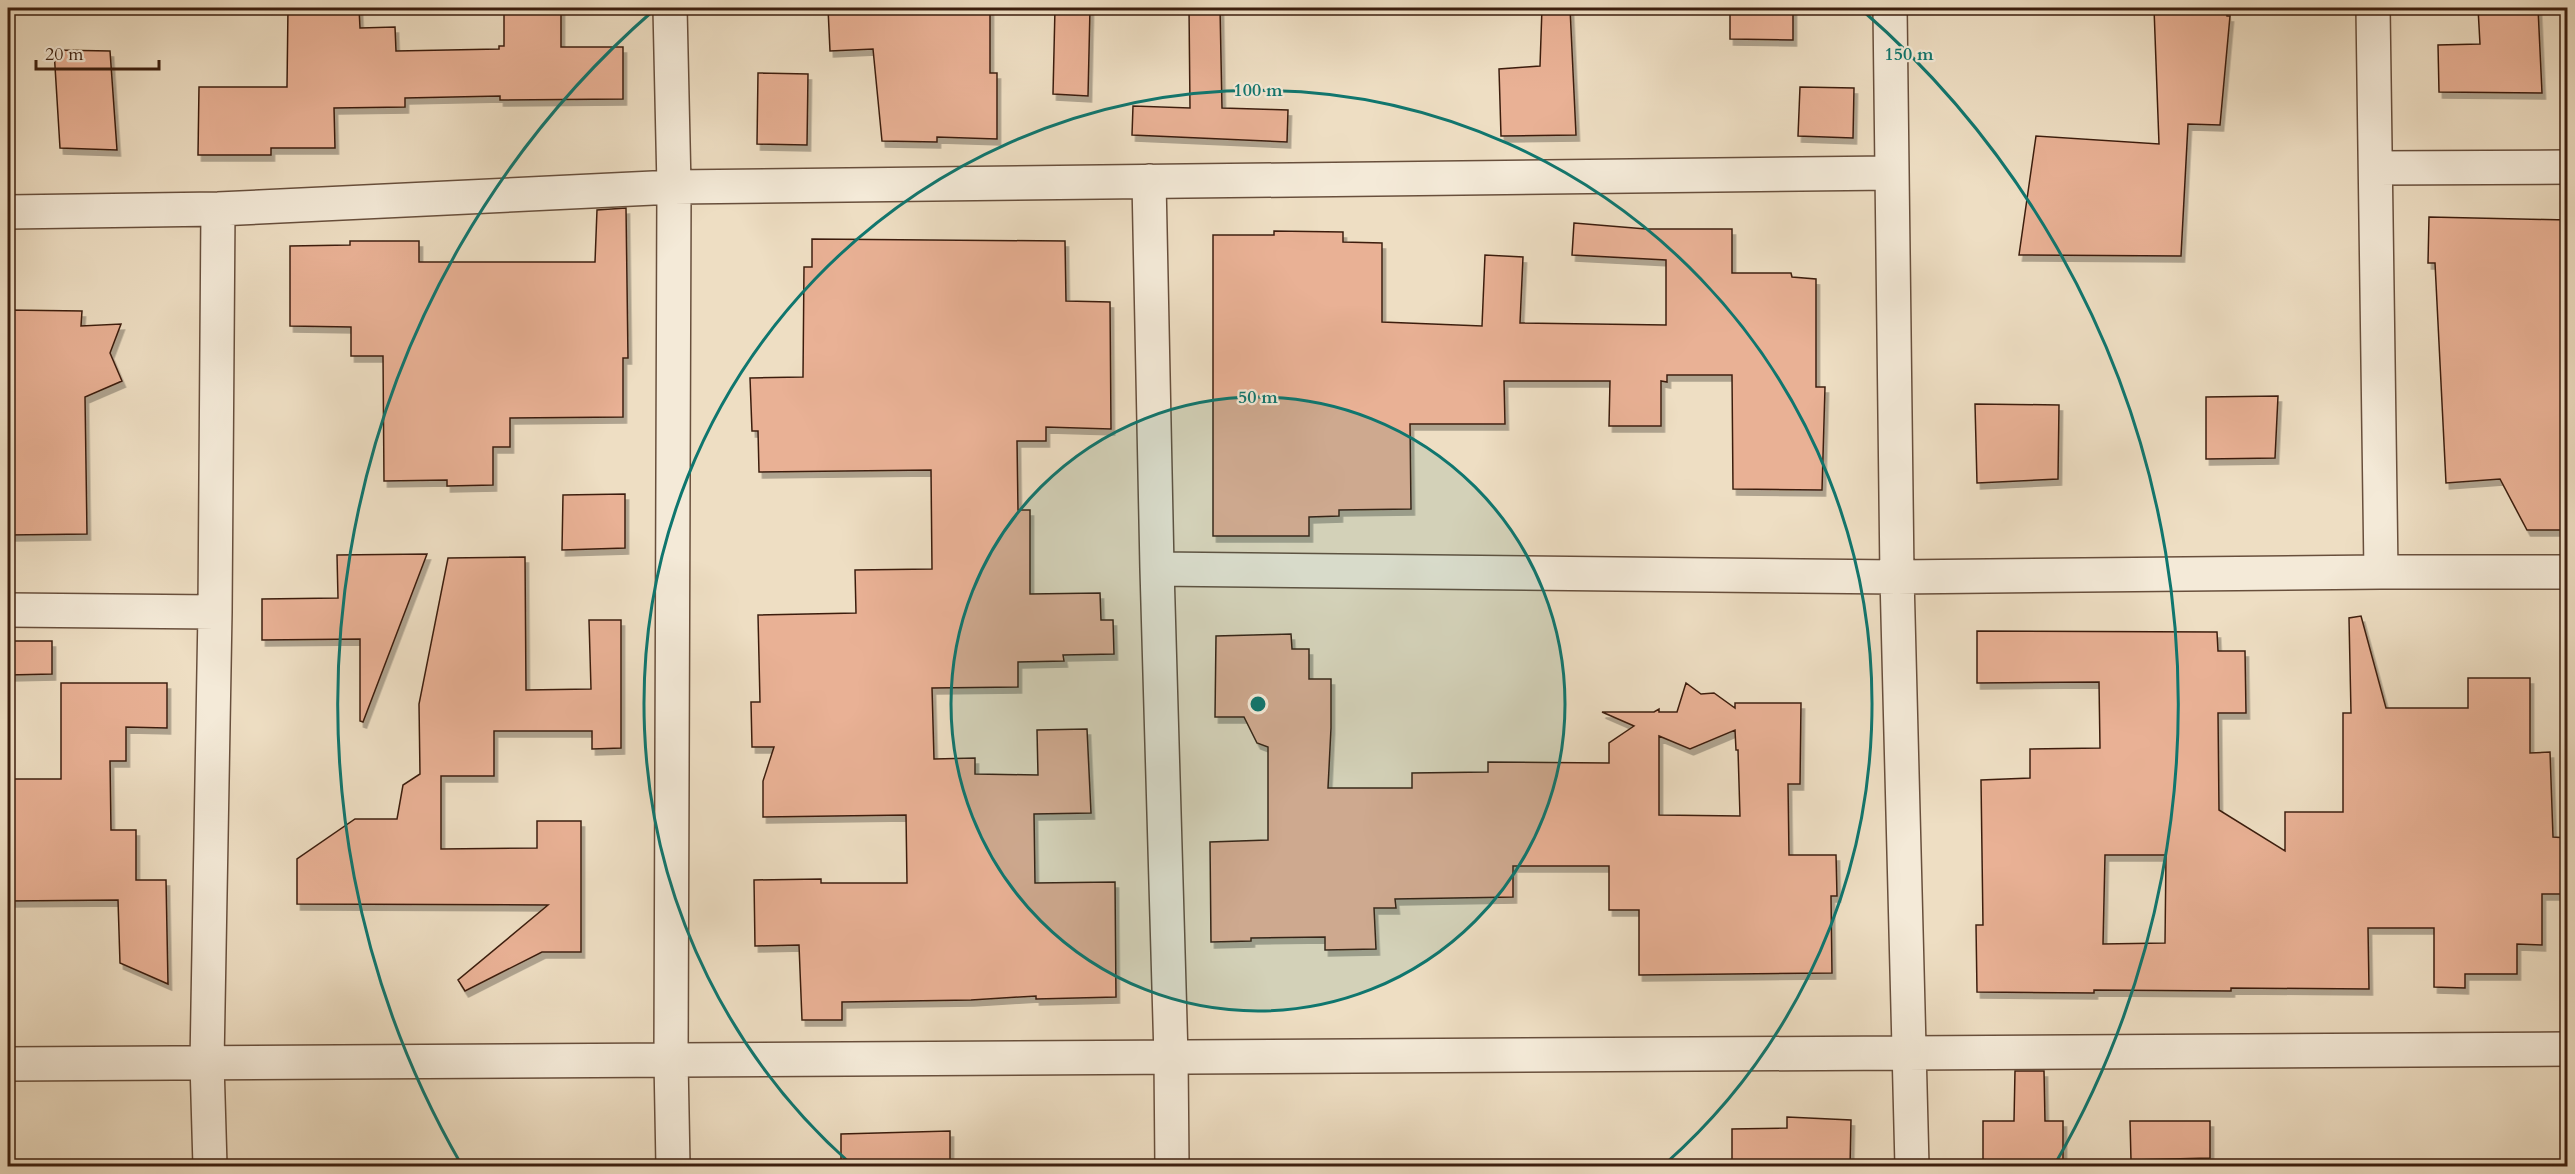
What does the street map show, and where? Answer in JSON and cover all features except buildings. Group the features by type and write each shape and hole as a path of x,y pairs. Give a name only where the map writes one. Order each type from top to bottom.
{"street":[{"path":"670,8 674,187 671,1060 673,1167"},
{"path":"1890,8 1897,577 1912,1167"},
{"path":"2373,8 2381,572"},
{"path":"2376,168 2568,167"},
{"path":"8,212 218,209 674,187 1891,173"},
{"path":"1149,181 1172,1167"},
{"path":"210,1167 207,1063 218,209"},
{"path":"1157,569 1897,577 2568,572"},
{"path":"8,610 214,612"},
{"path":"8,1064 2568,1049"}]}
